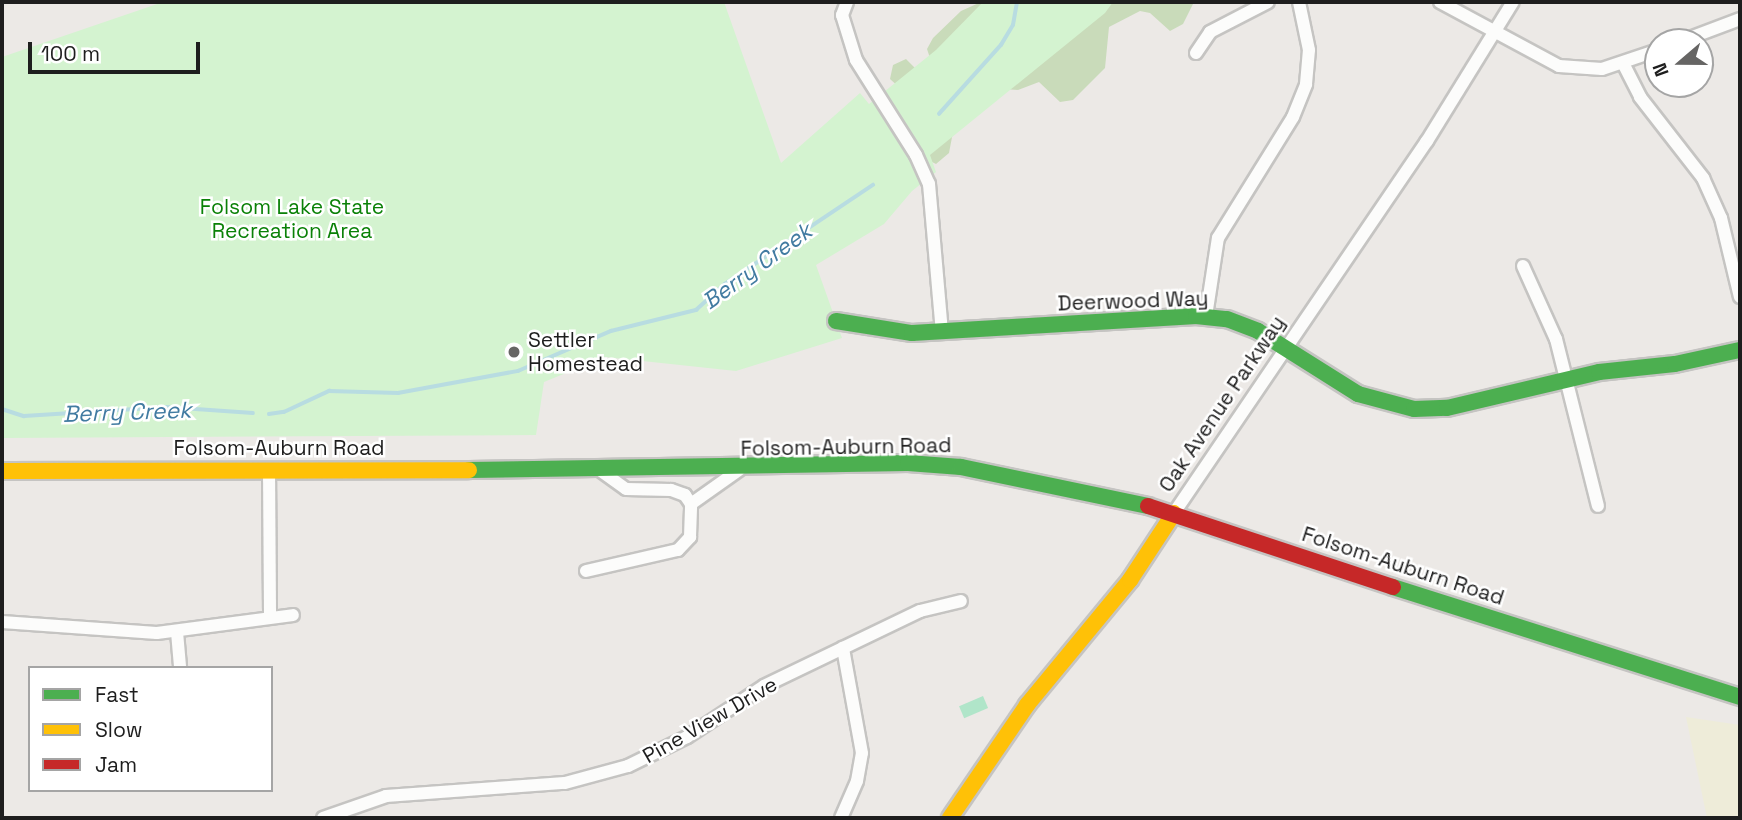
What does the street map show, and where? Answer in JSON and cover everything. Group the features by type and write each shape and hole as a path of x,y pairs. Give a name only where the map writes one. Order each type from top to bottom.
{"main road":[{"name":"Deerwood Way","path":"836,321 885,332 942,332 1206,316 1243,324 1358,394 1414,409 1447,408 1567,379 1740,350"},
{"name":"Folsom-Auburn Road","path":"2,471 740,469 908,463 961,467 1084,489 1174,513 1622,663 1740,696"},
{"name":"Oak Avenue Parkway","path":"950,818 1027,705 1130,580 1174,513"}],"street":[{"path":"847,2 842,15 856,60 927,179 934,210 942,332"},
{"path":"1196,52 1210,32 1268,2"},
{"path":"1206,316 1218,238 1293,117 1306,84 1309,50 1300,2"},
{"path":"1440,2 1493,34 1559,66 1591,70 1644,55"},
{"name":"Oak Avenue Parkway","path":"1174,513 1427,141 1513,2"},
{"path":"1714,29 1740,19"},
{"path":"1623,63 1640,97 1692,160 1713,198 1740,297"},
{"path":"1522,266 1548,313 1598,506"},
{"path":"269,469 270,616"},
{"path":"691,503 740,469"},
{"path":"586,571 684,547 690,537 691,503 680,491 626,489 600,470"},
{"name":"Pine View Drive","path":"323,818 386,796 544,786 608,773 658,753 764,686 930,607 961,601"},
{"path":"2,622 177,632 270,616 293,615"},
{"path":"177,632 180,666"},
{"path":"841,818 858,781 862,753 843,648"}],"shaded area":[{"path":"1686,717 1740,725 1740,818 1707,818"}],"green space":[{"name":"Folsom Lake State Recreation Area","path":"163,2 724,2 781,163 860,93 869,104 936,50 983,2 1113,2 1105,13 930,155 936,172 912,191 884,224 816,265 842,338 736,371 605,357 544,382 536,435 2,438 2,57"},
{"path":"981,2 1194,2 1183,24 1170,31 1150,13 1140,11 1109,27 1105,68 1073,100 1060,102 1039,82 1018,90 1003,89 953,132 949,153 936,164 926,159 901,89 890,79 893,65 906,59 917,70 931,61 927,49 933,38 961,11"},
{"path":"983,696 988,708 964,718 959,706"}],"waterway":[{"path":"939,114 1001,45 1013,25 1017,2"},
{"name":"Berry Creek","path":"269,414 284,412 329,391 398,393 518,371 611,331 696,310 725,284 873,185"},
{"name":"Berry Creek","path":"2,409 24,416 167,407 253,413"}],"traffic: fast":[{"path":"836,321 912,333 1196,316 1227,319 1258,331 1358,394 1414,409 1447,408 1599,372 1675,364 1740,350"},
{"path":"469,470 908,463 961,467 1148,506"},
{"path":"1393,587 1740,697"}],"traffic: slow":[{"path":"2,471 469,470"},
{"path":"950,818 1027,705 1130,580 1174,513"}],"traffic: jam":[{"path":"1148,506 1393,587"}],"place":[{"name":"Settler Homestead","path":"514,352"}]}
